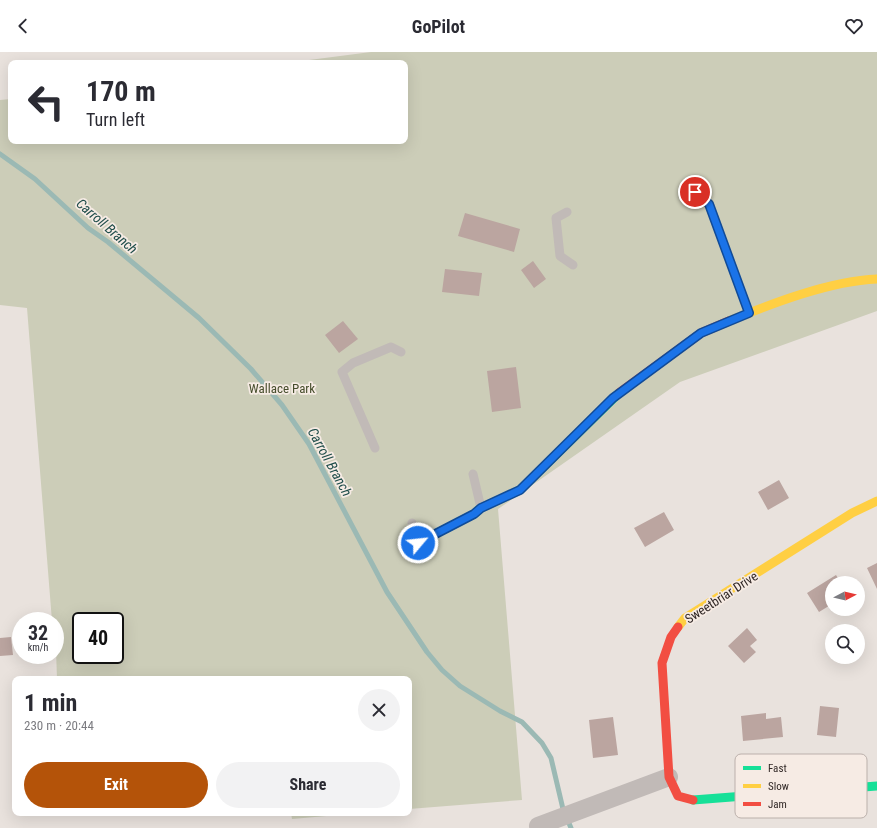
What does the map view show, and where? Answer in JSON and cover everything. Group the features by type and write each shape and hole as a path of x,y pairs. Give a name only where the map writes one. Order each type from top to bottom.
{"street":[{"path":"418,543 474,514 481,508 520,490 613,398 701,333 773,303 858,280 877,279"},
{"name":"Sweetbriar Drive","path":"669,777 662,663 671,637 685,618 852,514 877,501"},
{"path":"538,826 669,777 678,796 696,801 735,798"},
{"path":"867,787 877,786"}],"lane":[{"path":"695,192 709,204 749,313"},
{"path":"567,212 556,218 560,256 573,265"},
{"path":"375,448 342,372 353,363 391,347 401,352"},
{"path":"472,474 481,508"},
{"path":"412,523 418,543"}],"green space":[{"name":"Wallace Park","path":"371,52 877,52 877,311 680,382 498,509 522,800 412,809 412,676 57,676 56,664 64,664 64,612 51,612 27,308 0,305 0,100 8,99 8,144 408,144 408,60 309,60"},
{"path":"292,816 326,816 292,819"}],"building":[{"path":"465,213 520,229 514,252 458,236"},
{"path":"533,261 546,279 534,288 521,270"},
{"path":"445,269 482,273 479,296 442,292"},
{"path":"343,321 358,339 339,353 325,335"},
{"path":"516,367 521,408 492,412 487,371"},
{"path":"779,480 789,498 768,510 758,492"},
{"path":"664,512 674,530 645,547 634,528"},
{"path":"877,563 877,589 867,568"},
{"path":"825,582 825,608 819,612 807,593"},
{"path":"747,628 757,640 750,646 756,652 744,663 728,646"},
{"path":"11,637 12,655 0,656 0,638"},
{"path":"820,706 839,708 836,737 817,735"},
{"path":"766,713 766,719 781,717 783,737 743,741 741,716"},
{"path":"613,717 618,755 593,758 589,720"}],"waterway":[{"name":"Carroll Branch","path":"0,154 35,179 88,228 108,242 199,318 251,369 282,405 309,444 387,592 427,652 442,670 460,686 500,711 522,722 542,743 551,758 563,809 571,828"}],"traffic: fast":[{"path":"418,543 474,514 481,508 520,490 619,393"},
{"path":"867,787 877,786"},
{"path":"693,800 735,797"}],"traffic: slow":[{"path":"729,321 783,300 821,288 877,279"},
{"path":"678,627 685,618 852,513 877,501"}],"traffic: jam":[{"path":"619,393 701,333 729,321"},
{"path":"678,627 671,637 662,663 669,777 678,796 693,800"}],"route":[{"path":"418,543 474,514 481,508 520,490 613,398 701,333 749,313 709,204 695,192"}]}
